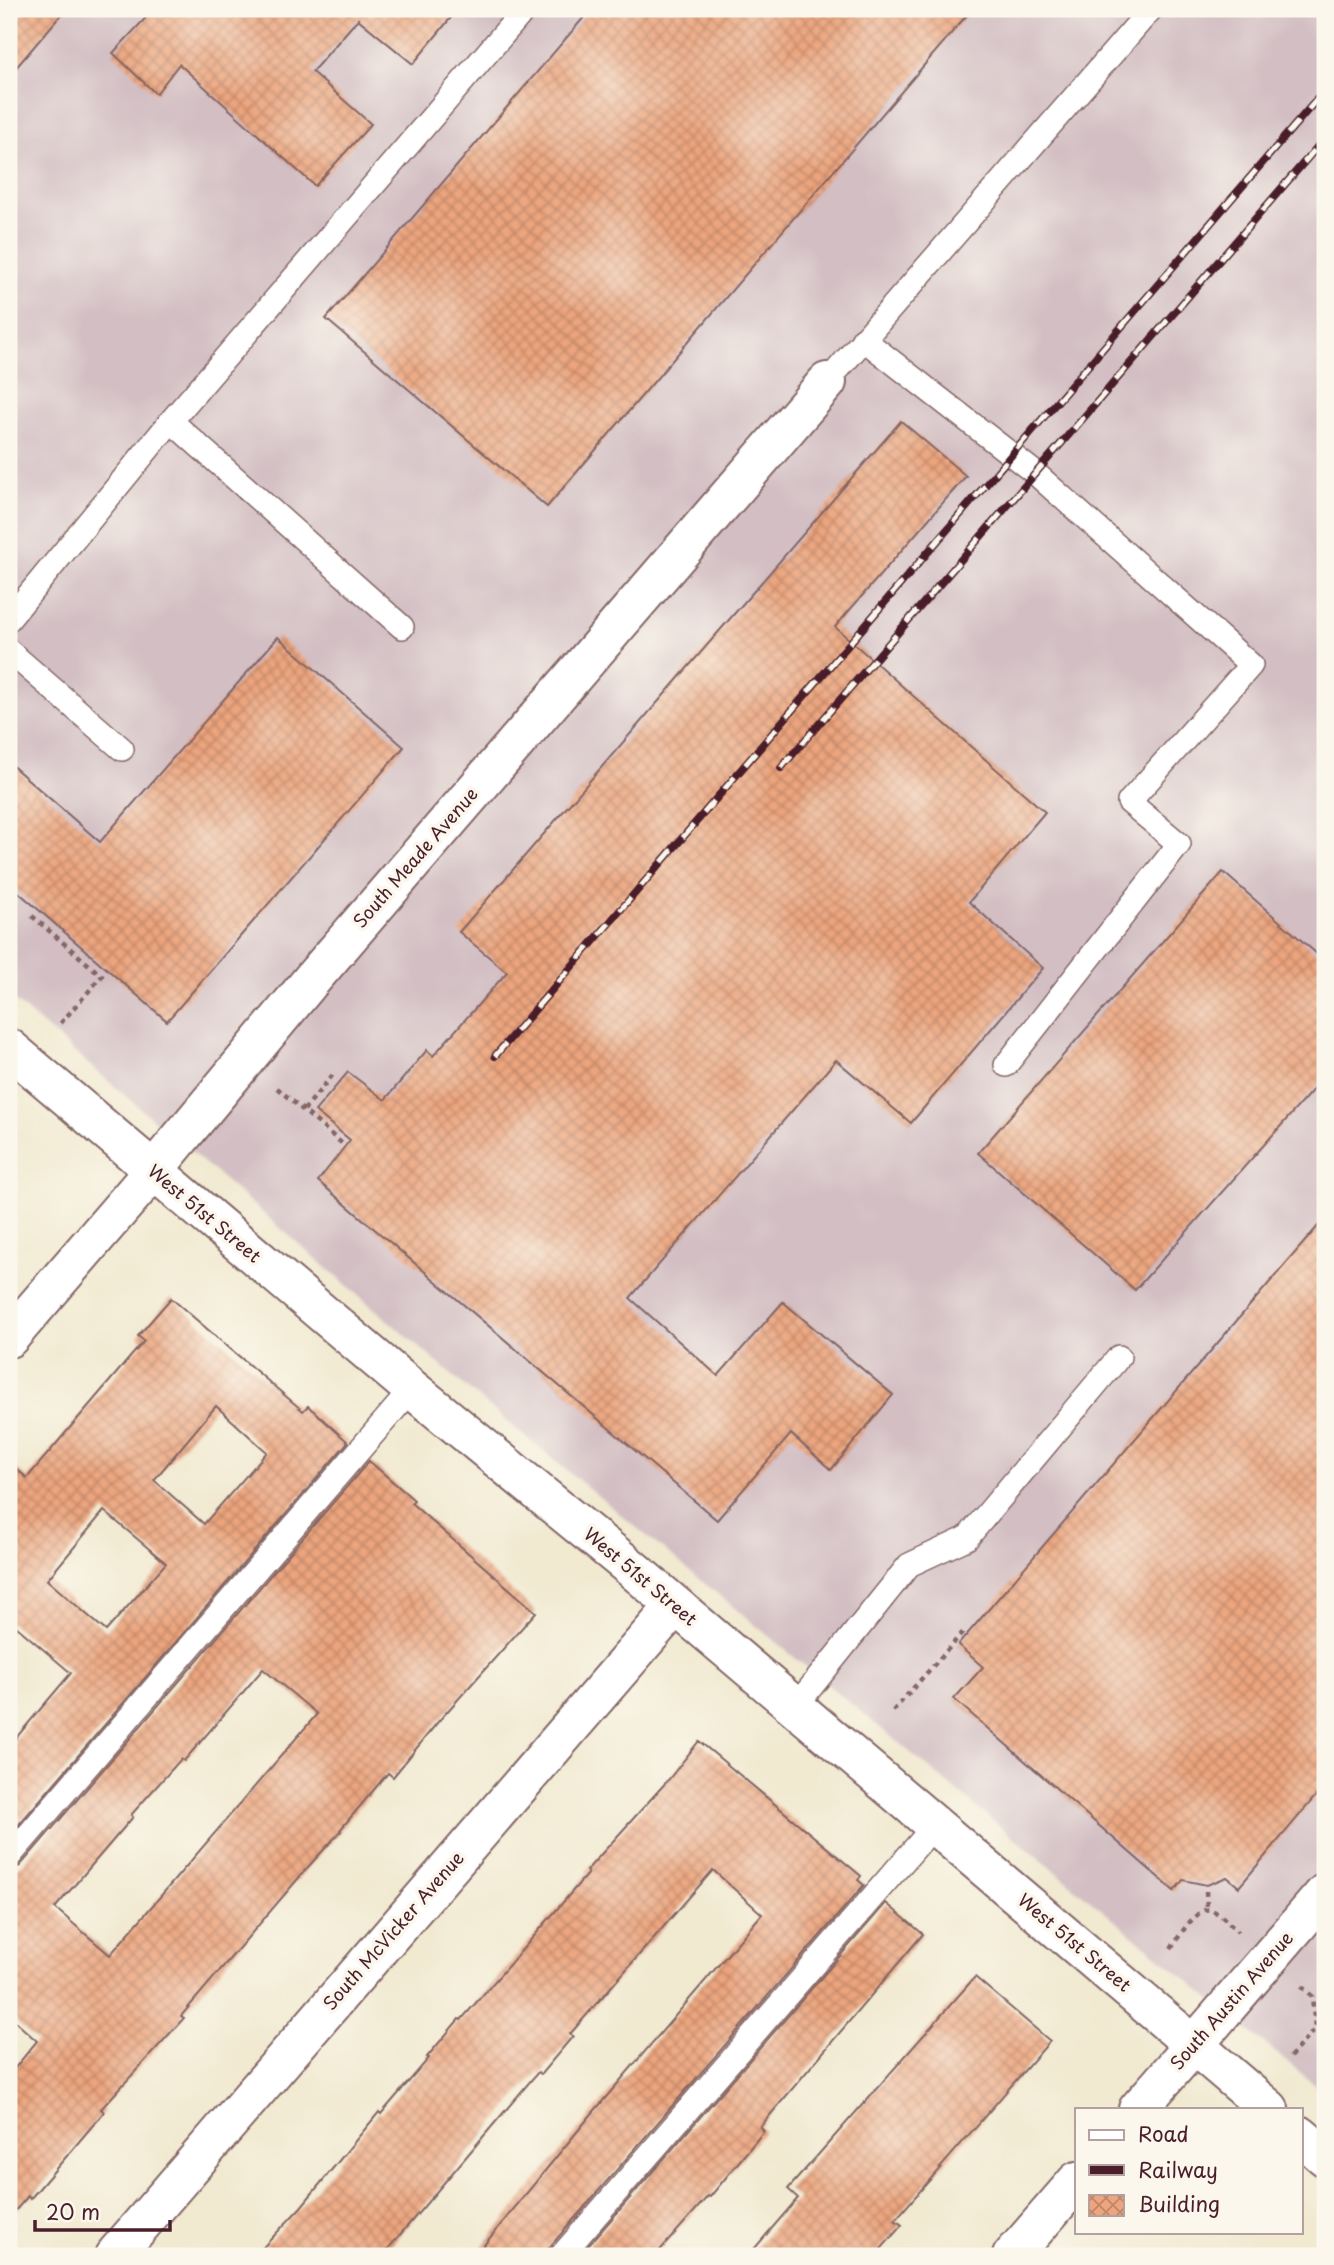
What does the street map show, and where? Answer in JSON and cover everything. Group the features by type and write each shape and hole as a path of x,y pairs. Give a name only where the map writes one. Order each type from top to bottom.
{"street":[{"name":"South Meade Avenue","path":"9,1338 153,1171 323,966 827,382"},
{"name":"West 51st Street","path":"9,1048 412,1389 795,1707 1268,2108"},
{"name":"South McVicker Avenue","path":"114,2256 675,1606"},
{"name":"South Austin Avenue","path":"1139,2108 1325,1893"},
{"path":"1302,2137 1325,2157"},
{"path":"1012,2256 1075,2183"}],"lane":[{"path":"9,620 171,421 525,9"},
{"path":"827,382 1151,9"},
{"path":"863,339 1035,474 1251,665 1129,802 1179,844 1006,1065"},
{"path":"171,421 402,627"},
{"path":"9,651 122,749"},
{"path":"795,1707 909,1565 967,1538 1119,1357"},
{"path":"9,1857 412,1389"},
{"path":"561,2256 935,1825"}],"path":[{"path":"32,916 102,975 60,1024"},
{"path":"304,1110 335,1072"},
{"path":"276,1087 345,1146"},
{"path":"892,1711 965,1630"},
{"path":"1206,1891 1207,1909"},
{"path":"1171,1948 1198,1912 1207,1909 1213,1910 1244,1937"},
{"path":"1290,2057 1315,2029 1312,1996 1296,1981"},
{"path":"1314,2014 1325,2013"}],"shaded area":[{"path":"9,9 1325,9 1325,2093 480,1399 9,996"}],"building":[{"path":"9,9 66,9 9,76"},
{"path":"154,9 458,9 413,64 358,19 312,72 371,124 315,186 179,64 156,94 113,53"},
{"path":"591,9 972,9 547,507 326,319"},
{"path":"901,421 966,476 835,627 1045,812 969,902 1043,968 911,1123 836,1060 630,1298 718,1376 783,1302 893,1395 831,1470 791,1434 717,1520 318,1181 350,1140 315,1111 348,1072 385,1100 427,1050 433,1056 507,972 459,932"},
{"path":"278,637 404,747 167,1021 9,884 9,763 100,842"},
{"path":"1223,872 1325,961 1325,1076 1135,1290 978,1153"},
{"path":"1325,1218 1325,1785 1239,1887 1227,1877 1207,1885 1183,1880 1174,1891 954,1699 983,1667 958,1645"},
{"path":"171,1298 303,1411 308,1406 348,1442 9,1836 9,1746 71,1673 11,1622 9,1625 9,1462 27,1478 144,1341 138,1336","holes":["216,1406 267,1452 204,1524 154,1480","104,1511 166,1563 106,1631 47,1580"]},
{"path":"369,1461 414,1500 411,1503 536,1612 437,1723 393,1777 388,1773 181,2016 184,2018 101,2109 104,2112 66,2157 30,2199 28,2196 9,2218 9,2075 37,2041 9,2016 9,1871 20,1866","holes":["263,1669 317,1714 110,1955 55,1908 133,1817 131,1815 181,1759 184,1761"]},
{"path":"699,1741 861,1876 858,1880 864,1885 542,2256 475,2256 762,1914 713,1870 570,2034 573,2036 541,2074 538,2072 382,2256 255,2256 301,2207 379,2112 381,2114 459,2019 461,2020 541,1928 588,1873 586,1871 669,1779"},
{"path":"886,1903 923,1934 760,2127 764,2131 710,2197 708,2196 655,2256 586,2256 582,2253"},
{"path":"975,1977 1050,2041 895,2220 902,2225 875,2256 748,2256 798,2198 788,2189"}],"railway":[{"path":"495,1056 1325,90"},
{"path":"781,768 1325,138"}]}
